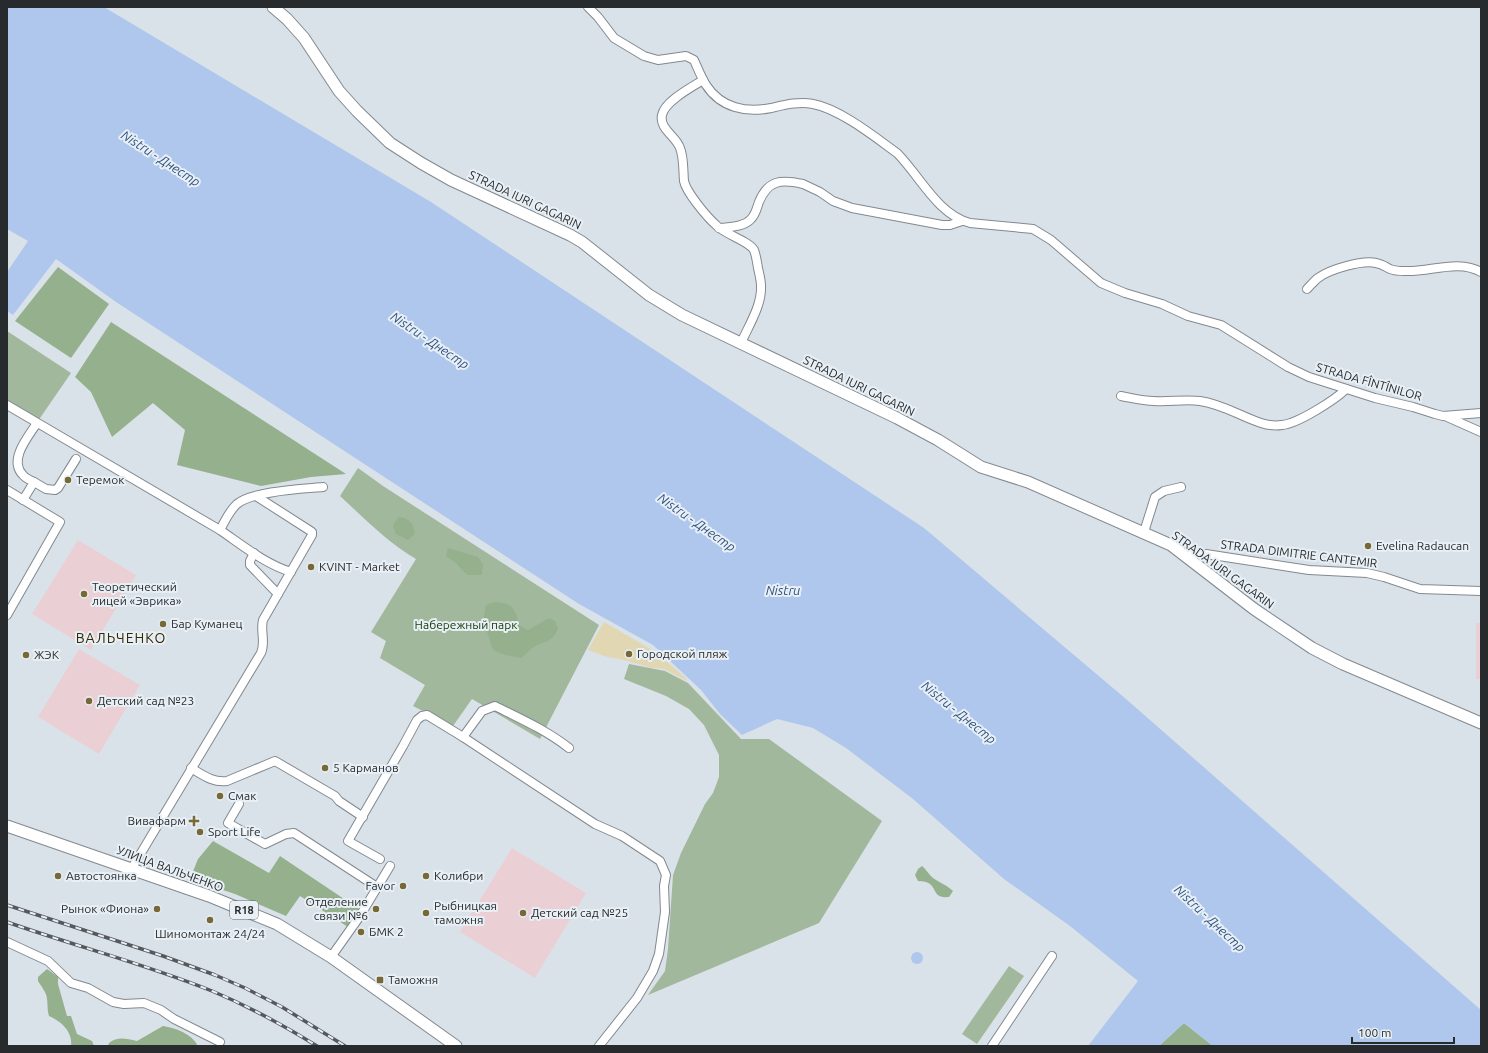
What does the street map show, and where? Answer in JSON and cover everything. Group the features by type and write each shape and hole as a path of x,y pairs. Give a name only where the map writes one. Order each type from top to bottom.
{"main road":[{"name":"STRADA IURI GAGARIN","path":"273,7 299,32 339,91 357,111 390,143 421,163 451,180 570,234 659,302 691,320 897,418 938,440 971,462 1028,482 1171,545 1254,609 1312,648 1343,664 1481,723"},
{"name":"УЛИЦА ВАЛЬЧЕНКО","path":"7,826 132,868 209,896 258,916 291,932 331,957 456,1046"}],"street":[{"path":"588,7 598,17 614,38 644,56 658,60 686,56 694,60 707,86 719,98 739,109 753,111 789,104 809,104 820,106 836,112 897,153 933,197 962,221"},
{"path":"703,80 667,106 662,113 661,121 664,128 675,139 680,147 685,183 699,206 719,228 751,247 755,256 761,290 759,302 741,343"},
{"path":"719,228 730,227 747,222 755,214 766,188 770,184 776,182 797,182 841,205 873,213 942,225 950,225 962,221"},
{"name":"STRADA FÎNTÎNILOR","path":"962,221 970,224 1012,226 1033,229 1041,232 1101,283 1125,294 1162,304 1188,316 1221,325 1288,367 1309,377 1346,390 1443,416 1481,413"},
{"path":"1308,289 1323,275 1350,265 1366,263 1376,263 1397,271 1460,267 1472,268 1481,272"},
{"path":"1121,396 1154,401 1200,401 1225,407 1262,423 1283,425 1305,416 1325,405 1346,390"},
{"path":"7,405 220,530 254,553 283,570 291,572"},
{"path":"1443,416 1481,432"},
{"path":"37,423 18,457 18,467 23,476 46,489 55,490 58,488 76,459"},
{"path":"23,500 34,482"},
{"path":"220,530 237,504 243,500 281,491 323,486"},
{"path":"1144,532 1155,497 1164,491 1181,487"},
{"path":"7,490 60,522 7,615"},
{"path":"132,868 261,653 264,646 262,625 278,594 311,538 312,532 256,496"},
{"path":"254,553 250,560 250,565 278,594"},
{"name":"STRADA DIMITRIE CANTEMIR","path":"1184,554 1206,554 1310,570 1367,573 1420,589 1481,592"},
{"path":"463,736 482,711 495,706 537,726 569,748"},
{"path":"380,859 348,841 417,720 422,716 427,716 463,736 595,824 622,836 660,861 666,875 664,886 665,912 659,954 653,971 637,998 599,1046"},
{"path":"191,768 210,779 219,782 275,761 335,796 339,801 363,816"},
{"path":"239,804 228,823 265,844 286,834 294,833 377,887"},
{"path":"331,957 360,916 390,866"},
{"path":"7,942 48,961 72,983 88,988 113,1002 124,1004 144,1003 161,1010 174,1019 220,1042"},
{"path":"992,1046 1052,956"}],"shaded area":[{"name":"Теоретический лицей «Эврика»","path":"78,540 136,575 91,650 32,614"},
{"path":"1476,623 1481,623 1481,679 1476,679"},
{"name":"Детский сад №23","path":"79,649 140,685 99,754 38,717"},
{"name":"Детский сад №25","path":"512,848 586,893 535,978 460,932"}],"green space":[{"path":"58,267 109,304 71,358 15,321"},
{"path":"111,322 346,474 311,477 261,486 177,465 185,430 153,403 112,437 91,392 75,377"},
{"path":"7,331 71,373 38,421 7,402"},
{"name":"Набережный парк","path":"358,468 383,486 599,625 540,739 472,699 453,726 413,706 425,685 380,658 386,641 371,632 416,559 386,538 340,496"},
{"path":"398,517 408,520 413,527 415,534 408,540 396,534 393,526"},
{"path":"448,548 478,557 483,565 482,575 467,575 456,563 446,556"},
{"path":"494,602 505,603 512,607 519,625 528,630 549,618 555,621 558,629 556,634 548,641 534,647 521,658 505,655 493,650 483,620 486,605"},
{"path":"629,664 665,671 688,683 741,739 769,739 882,821 819,923 648,995 665,971 673,875 681,853 705,804 713,793 719,777 719,755 704,725 689,709 666,696 624,679"},
{"path":"213,841 269,873 280,856 359,909 348,927 300,896 286,916 235,894 190,879 198,859"},
{"path":"922,866 933,878 953,891 949,897 943,897 936,893 930,884 918,881 915,875 918,869"},
{"path":"1009,966 1024,976 977,1044 962,1034"},
{"path":"47,969 58,977 58,984 67,1016 71,1016 77,1034 92,1041 94,1046 71,1046 68,1032 62,1024 49,1016 47,997 38,981 38,977"},
{"path":"1184,1023 1213,1046 1159,1046"},
{"path":"163,1026 183,1032 192,1038 198,1046 108,1046 109,1043 116,1039 137,1041"}],"sand":[{"name":"Городской пляж","path":"604,622 654,651 686,678 687,681 664,669 652,668 607,657 588,650"}],"water":[{"name":"Nistru","path":"7,7 104,7 431,202 924,528 1126,699 1481,1010 1481,1046 1213,1046 1184,1023 1159,1046 1088,1046 1138,981 1070,926 1004,879 913,799 846,748 813,728 777,719 742,735 720,714 701,690 653,645 579,604 116,302 56,259 13,315 7,311 7,272 28,241 7,229"},
{"path":"917,952 921,954 923,958 921,962 917,964 913,962 911,958 913,954"}],"railway":[{"path":"7,905 163,956 215,975 282,1007 345,1046"},
{"path":"7,922 187,981 239,1003 317,1046"}],"place":[{"name":"Теремок","path":"68,480"},
{"name":"Evelina Radaucan","path":"1368,546"},
{"name":"KVINT - Market","path":"311,567"},
{"name":"Теоретический лицей «Эврика»","path":"84,594"},
{"name":"Бар Куманец","path":"163,624"},
{"name":"Городской пляж","path":"629,654"},
{"name":"ЖЭК","path":"26,655"},
{"name":"Детский сад №23","path":"89,701"},
{"name":"5 Карманов","path":"325,768"},
{"name":"Смак","path":"220,796"},
{"name":"Вивафарм","path":"194,821"},
{"name":"Sport Life","path":"200,832"},
{"name":"Автостоянка","path":"58,876"},
{"name":"Колибри","path":"426,876"},
{"name":"Favor","path":"403,886"},
{"name":"Рынок «Фиона»","path":"157,909"},
{"name":"Отделение связи №6","path":"376,909"},
{"name":"Рыбницкая таможня","path":"426,913"},
{"name":"Детский сад №25","path":"523,913"},
{"name":"Шиномонтаж 24/24","path":"210,920"},
{"name":"БМК 2","path":"361,932"},
{"name":"Таможня","path":"380,980"}],"district":[{"name":"ВАЛЬЧЕНКО","path":"121,638"}],"water label":[{"name":"Nistru - Днестр","path":"161,158"},
{"name":"Nistru - Днестр","path":"430,340"},
{"name":"Nistru - Днестр","path":"697,522"},
{"name":"Nistru - Днестр","path":"959,712"},
{"name":"Nistru - Днестр","path":"1210,918"}]}
